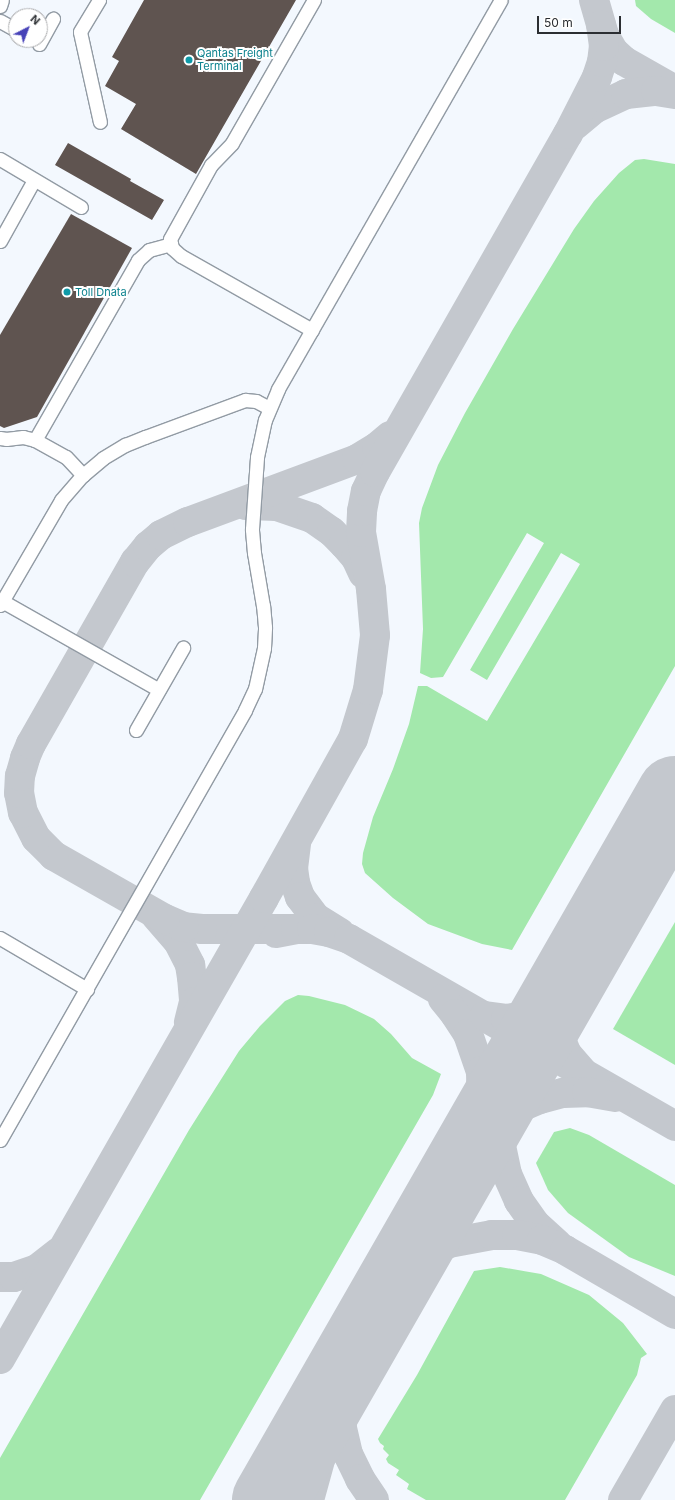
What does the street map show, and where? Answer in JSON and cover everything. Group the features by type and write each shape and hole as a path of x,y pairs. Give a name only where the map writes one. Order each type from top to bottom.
{"street":[{"path":"0,6 2,0"},
{"path":"98,0 80,32 100,122"},
{"path":"312,330 181,256 172,248 171,233 211,165 232,143 314,0"},
{"path":"0,1140 241,717 255,689 264,648 265,627 254,553 254,501 260,441 269,408 278,389 501,0"},
{"path":"48,29 53,19"},
{"path":"0,160 82,207"},
{"path":"0,240 34,180"},
{"path":"35,440 138,260 149,250 171,244"},
{"path":"159,690 1,603 52,513 64,495 83,475 103,458 125,445 245,400 256,401 269,408"},
{"path":"0,438 6,439 23,437 35,440 66,458 83,475"},
{"path":"136,730 183,648"},
{"path":"0,938 87,989"}],"green space":[{"path":"635,0 675,0 675,33 651,19 636,6"},
{"path":"644,159 675,164 675,666 512,950 482,944 428,924 393,898 365,873 362,864 363,853 373,817 393,769 409,724 418,686 427,686 487,721 580,564 561,553 487,680 470,670 544,543 527,533 443,677 431,678 420,673 423,629 419,523 422,508 438,465 465,413 513,329 574,229 594,201 619,173 635,160"},
{"path":"675,922 675,1065 613,1029"},
{"path":"298,995 309,996 345,1005 374,1019 391,1034 412,1058 441,1074 433,1095 200,1500 0,1500 0,1458 189,1130 239,1051 260,1026 285,1001"},
{"path":"570,1128 589,1135 675,1185 675,1276 629,1257 568,1213 548,1190 536,1163 554,1132"},
{"path":"500,1267 541,1274 589,1295 623,1323 647,1354 641,1358 637,1375 565,1500 426,1500 407,1489 409,1484 396,1475 399,1470 388,1463 386,1459 389,1455 383,1449 384,1446 378,1439 417,1375 474,1271"}],"building":[{"name":"Qantas Freight Terminal","path":"144,0 296,0 196,174 121,129 136,104 105,86 119,61 112,57"},
{"path":"68,143 131,179 130,181 164,200 152,220 55,165"},
{"name":"Toll Dnata","path":"71,214 132,248 37,417 4,428 0,426 0,335"}],"taxiway":[{"path":"594,0 604,35 614,52 624,61 675,90"},
{"path":"0,1359 264,898 353,739 368,690 375,635 371,589 361,532 362,511 366,491 375,472 568,134 597,77 602,62 604,46 601,25"},
{"path":"575,125 594,109 626,94 656,91 675,94"},
{"path":"296,929 202,929 184,927 165,919 54,856 36,838 23,813 19,793 20,776 31,744 135,562 148,546 161,535 188,522 357,459 377,447 390,436"},
{"path":"246,505 277,506 312,518 332,532 344,544 356,558 363,573"},
{"path":"296,844 293,868 295,883 300,897 316,918 340,933"},
{"path":"156,916 178,941 190,965 194,1002 189,1022"},
{"path":"276,933 296,929 312,929 329,932 349,939 675,1126"},
{"path":"577,969 561,998 557,1016 557,1025 567,1054 582,1071"},
{"path":"485,1016 506,1019 527,1016 550,1003 565,983"},
{"path":"443,999 468,1034 481,1071 482,1110 476,1137"},
{"path":"535,1039 507,1091 501,1116 500,1141 507,1174 519,1201 535,1224 557,1244"},
{"path":"459,1174 479,1139 486,1131 521,1107 540,1099 563,1093 587,1092 616,1097"},
{"path":"404,1275 422,1258 449,1243 492,1235 517,1235 542,1240 565,1250 675,1314"},
{"path":"0,1277 14,1277 37,1269 59,1252"},
{"path":"309,1500 325,1442 338,1404 383,1308 413,1256"},
{"path":"341,1405 342,1428 348,1454 360,1479 374,1500"},
{"path":"623,1500 675,1410"}],"runway":[{"path":"270,1500 675,794"}],"place":[{"name":"Qantas Freight Terminal","path":"189,60"},
{"name":"Toll Dnata","path":"67,292"}]}
